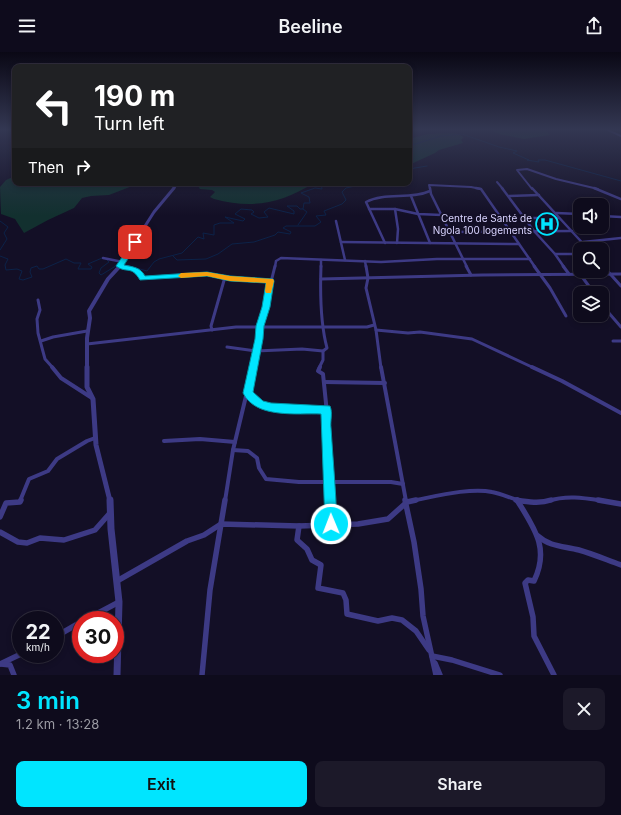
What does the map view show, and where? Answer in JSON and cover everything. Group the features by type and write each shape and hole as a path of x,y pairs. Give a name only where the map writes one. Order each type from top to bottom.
{"street":[{"path":"621,199 598,189 556,179 532,170 518,169 517,171 559,218 583,242 621,238"},
{"path":"497,182 534,231 555,254 569,274"},
{"path":"117,675 119,602 110,529 111,512 109,492 95,438 92,399 87,387 87,331 90,309 108,279 121,264 154,212 176,186"},
{"path":"471,275 428,186 471,187 480,189 541,274 559,301 566,316"},
{"path":"385,243 366,202 382,197 426,194 430,191"},
{"path":"509,196 539,195"},
{"path":"411,196 430,243"},
{"path":"369,209 395,209 418,214 442,214"},
{"path":"395,209 398,229 397,243"},
{"path":"556,213 573,214"},
{"path":"609,216 621,217"},
{"path":"525,218 559,218"},
{"path":"336,221 345,260"},
{"path":"449,232 572,231"},
{"path":"341,242 519,244"},
{"path":"555,254 573,254"},
{"path":"103,258 135,269 139,272 142,278 202,274 270,281"},
{"path":"202,675 210,590 233,450 248,393 260,326 266,307 270,281 276,261 278,259 365,261 530,259"},
{"path":"321,260 322,279 320,288 323,321 322,326 327,348 323,351 323,360 318,371 323,374 324,382 331,524"},
{"path":"365,261 368,278 366,288 376,330 378,351 408,517 414,542 421,589 423,616 436,675"},
{"path":"322,279 573,274"},
{"path":"610,274 621,274"},
{"path":"610,274 621,286"},
{"path":"212,330 211,326 225,277"},
{"path":"38,300 40,310 37,325 45,359 60,377 92,399"},
{"path":"609,313 621,327"},
{"path":"87,344 260,326 366,328 374,325"},
{"path":"376,330 408,333 420,332 472,339 562,381 621,413"},
{"path":"41,341 53,337 87,331"},
{"path":"613,341 621,341"},
{"path":"227,347 256,351 302,349 323,351"},
{"path":"324,382 385,383"},
{"path":"248,393 260,404 271,408 326,409"},
{"path":"0,517 6,503 20,502 30,479 48,471 57,460 87,441 95,438"},
{"path":"164,441 207,438 235,442"},
{"path":"233,450 248,451 257,458 258,468 266,479 282,481 391,482 403,484"},
{"path":"117,581 187,541 204,535 221,524 299,526 358,524 388,519 406,502 448,494 480,491 492,492 517,500 545,502 558,498 570,497 621,504"},
{"path":"517,500 536,534 541,549 542,563 540,571 534,581 528,580 525,583 525,588 529,597 533,617 534,636 553,670 554,675"},
{"path":"0,532 18,542 23,543 40,538 64,540 95,530 111,512"},
{"path":"299,526 297,540 307,550 309,558 314,563 320,565 318,588 343,592 346,600 347,614 381,621 386,618 397,619 406,623 422,636 440,675"},
{"path":"536,534 543,541 585,552 621,565"},
{"path":"102,611 119,602"},
{"path":"432,656 452,660 500,675"},
{"path":"0,664 12,658"},
{"path":"0,664 10,665 14,675"}],"green space":[{"path":"412,158 424,158 412,164"},
{"path":"12,177 12,186 132,186 109,195 82,198 74,208 24,233 15,219 1,214 0,187 6,180"},
{"path":"198,186 309,186 277,200 253,204 241,204 214,199 210,197 215,192 212,190 200,189"}],"waterway":[{"path":"525,158 529,160 527,160 539,162 538,160 545,160 621,181"},
{"path":"412,168 427,166"},
{"path":"303,209 304,203 310,203 309,197 301,193 315,188 322,189 322,186"},
{"path":"173,256 177,260 206,259 218,254 232,244 254,242 275,235 278,232 290,234 291,232 283,228 286,226 315,226 321,222 316,216 326,215 324,211 342,204 346,200 342,192 346,188 355,186"},
{"path":"122,264 147,271 154,262 159,259 182,253 198,237 204,239 203,233 214,235 214,225 220,223 234,223 225,217 243,221 245,219 235,214 241,209 252,210 254,212 251,214 259,218 268,217 264,212 269,208 294,214 294,211 287,206 297,206 300,209 303,209"},
{"path":"298,225 307,212 303,209"},
{"path":"0,221 8,227 4,233 7,239 0,250"},
{"path":"0,256 8,259 5,265 6,270 17,269 22,271 19,279 23,280 32,277 30,272 31,268 37,266 39,269 43,269 66,259 74,263 81,263 78,269 91,269 92,267 88,264 102,258"},
{"path":"107,260 109,262 101,268 99,273 101,275 119,264"}],"slow traffic":[{"path":"181,276 207,274 230,278 270,281 268,291"}],"place":[{"name":"Centre de Santé de Ngola 100 logements","path":"547,224"}],"route":[{"path":"135,242 120,266 135,269 141,274 142,278 154,276 169,277 207,274 230,278 270,281 248,393 260,404 271,408 326,409 331,524"}]}
